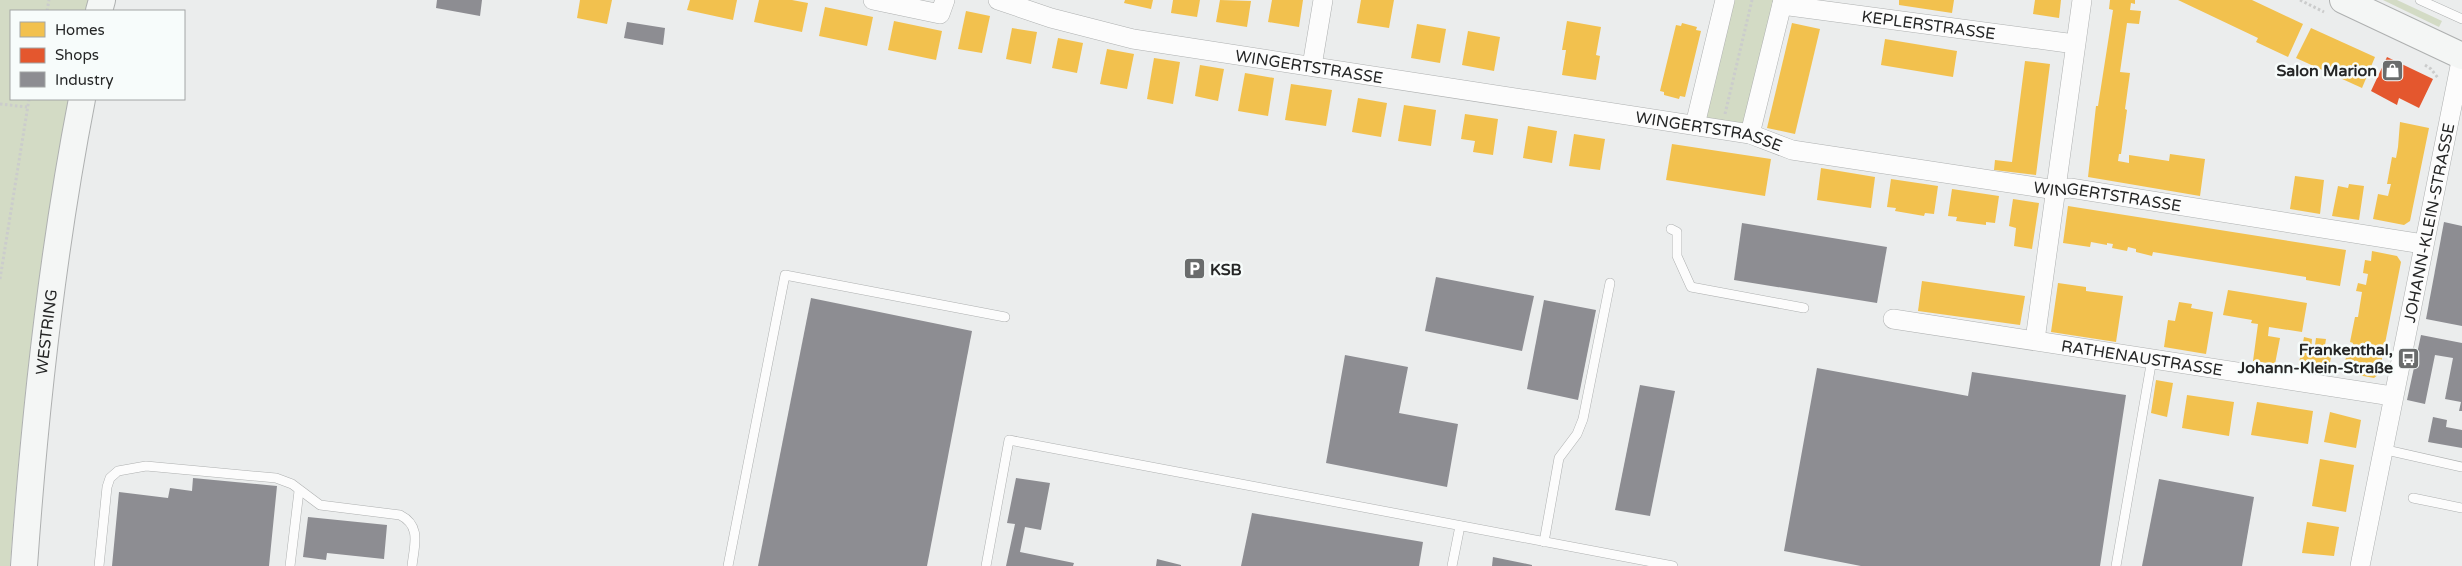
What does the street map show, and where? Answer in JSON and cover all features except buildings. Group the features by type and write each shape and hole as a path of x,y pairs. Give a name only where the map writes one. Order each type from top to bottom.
{"street":[{"path":"873,0 942,7"},
{"name":"WINGERTSTRASSE","path":"998,0 1052,18 1133,39 1721,129 1750,134 1792,150 2056,190 2070,188 2423,244"},
{"path":"1312,66 1322,0"},
{"path":"1695,125 1726,0"},
{"path":"2035,340 2082,0"},
{"path":"2343,0 2462,56"},
{"path":"1750,134 1783,2"},
{"name":"KEPLERSTRASSE","path":"1783,2 2075,44"},
{"name":"JOHANN-KLEIN-STRASSE","path":"2360,566 2392,396 2462,56"},
{"name":"WESTRING","path":"24,566 33,442 51,283 82,100"},
{"name":"RATHENAUSTRASSE","path":"1892,319 2392,396"}],"lane":[{"path":"2420,0 2462,19"},
{"path":"1671,229 1677,232 1677,256 1691,287 1804,308"},
{"path":"728,566 785,274 1005,317"},
{"path":"1544,542 1559,458 1577,434 1583,419 1610,283"},
{"path":"2116,566 2152,359"},
{"path":"986,566 1009,440 1673,566"},
{"path":"2382,449 2462,467"},
{"path":"100,566 107,486 110,478 118,471 146,466 284,480 320,505 390,513 409,520 415,533 412,566"},
{"path":"290,566 299,491"},
{"path":"2413,498 2462,508"},
{"path":"1452,566 1460,526"}],"path":[{"path":"1721,129 1752,0"},
{"path":"0,279 29,100"},
{"path":"0,104 27,107"}],"green space":[{"path":"0,0 89,0 86,10 10,10 10,100 69,100 48,215 32,331 10,566 0,566"},
{"path":"1730,0 1779,0 1747,128 1701,120"},
{"path":"2383,0 2397,0 2442,21 2439,27"}],"place":[{"name":"Salon Marion","path":"2393,70"},
{"name":"KSB","path":"1194,269"},
{"name":"Frankenthal, Johann-Klein-Straße","path":"2409,358"}]}
